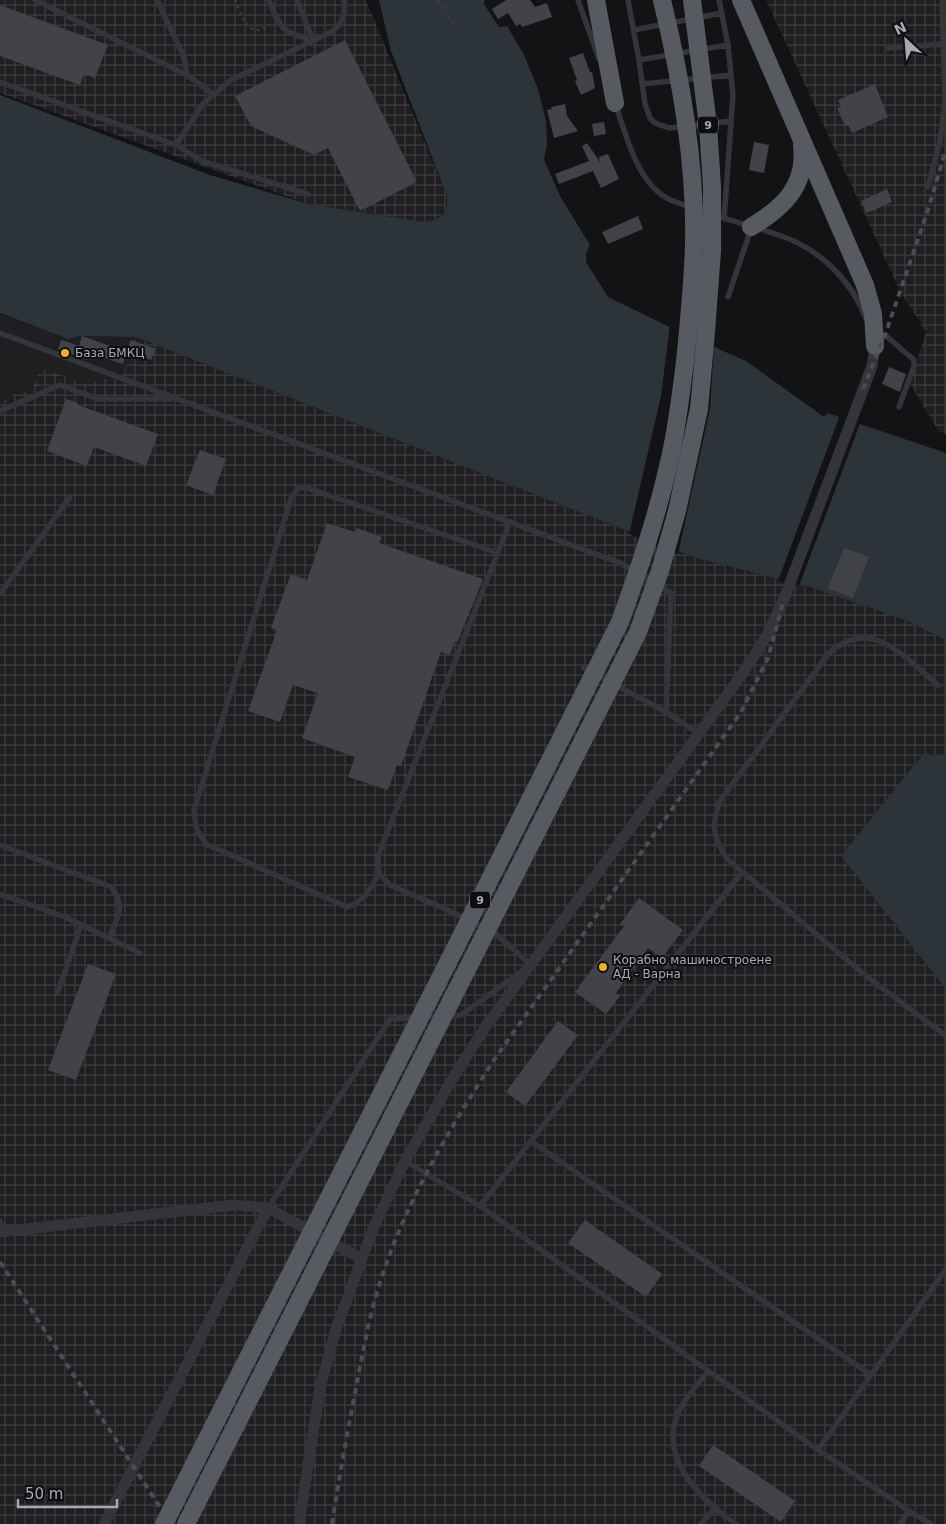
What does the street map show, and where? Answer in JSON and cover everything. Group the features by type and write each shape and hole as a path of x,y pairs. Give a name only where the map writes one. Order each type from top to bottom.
{"highway":[{"path":"596,0 615,103"},
{"name":"9","path":"164,1524 620,622 649,540 670,461 680,402 689,325 694,242 691,170 681,92 662,0"},
{"name":"9","path":"186,1524 638,632 660,571 677,511 699,409 712,251 712,187 708,126 692,0"},
{"path":"741,0 865,285 873,314 875,346"},
{"path":"751,227 779,209 793,192 802,166 800,133"}],"street":[{"path":"299,1524 320,1388 337,1326 387,1196 424,1125 474,1045 756,654 784,599 872,366 875,346"},
{"path":"1,1228 233,1205 268,1208 362,1259"},
{"path":"104,1524 268,1208"}],"lane":[{"path":"35,0 187,75 213,94"},
{"path":"157,0 184,57 187,75"},
{"path":"269,0 282,28 290,34 313,40"},
{"path":"297,0 313,40"},
{"path":"176,145 203,104 231,80 333,31 344,18 344,0"},
{"path":"578,0 636,160 650,183 666,198 699,210"},
{"path":"628,0 646,111 650,118 669,128 731,121"},
{"path":"719,0 728,46 734,94 724,219"},
{"path":"928,187 940,141 945,100 942,0"},
{"path":"634,30 722,13"},
{"path":"888,48 943,44"},
{"path":"639,60 728,46"},
{"path":"642,84 731,75"},
{"path":"0,82 176,145 202,161 308,194"},
{"path":"708,213 799,243 816,254 839,274 862,308 875,346 885,335 914,360 914,366 899,407"},
{"path":"728,297 751,227"},
{"path":"0,333 176,400 620,563 671,593 666,712"},
{"path":"0,410 60,384 98,399 176,400"},
{"path":"498,554 304,487 298,489 292,496 194,810 196,828 206,844 347,907 357,903 366,896 379,873 378,856 498,554 510,522"},
{"path":"0,594 70,497"},
{"path":"938,685 884,642 862,637 838,644 829,653 720,801 715,814 714,829 718,845 727,859 866,976 946,1036"},
{"path":"584,668 666,712 699,734"},
{"path":"0,844 111,888 118,896 121,906 109,938"},
{"path":"480,1206 742,872"},
{"path":"268,1208 390,1019 461,1015 531,965 497,935 454,913 390,885 379,873"},
{"path":"0,894 65,917 140,953"},
{"path":"58,992 81,925"},
{"path":"532,1142 871,1375"},
{"path":"405,1161 480,1206 818,1450 931,1524"},
{"path":"818,1450 946,1269"},
{"path":"708,1371 679,1411 673,1430 673,1450 684,1475 714,1509 736,1524"},
{"path":"701,1524 714,1509"},
{"path":"900,1524 909,1510"}],"path":[{"path":"236,0 245,24 254,29 263,29 268,26 274,12"},
{"path":"438,0 454,25"}],"shaded area":[{"path":"0,0 366,0 447,196 446,209 438,219 425,222 308,204 0,93"},
{"path":"379,0 485,0 484,4 499,27 507,26 524,55 538,89 546,121 547,144 544,160 561,198 590,245 586,254 586,262 608,297 746,361 824,417 827,413 946,453 946,640 905,620 807,586 696,558 136,337 80,336 68,339 0,313 0,95 210,175 308,204 425,222 439,218 447,207 447,196 391,51"},
{"path":"766,0 946,0 946,434 939,432 910,384 926,332 900,291"},
{"name":"База БМКЦ","path":"0,314 68,339 80,336 136,337 123,374 85,384 40,367 32,390 17,393 0,401"},
{"path":"136,337 696,558 807,586 905,620 946,640 946,756 924,753 841,856 946,989 946,1524 0,1524 0,401 17,393 32,390 40,367 85,384 123,374"},
{"path":"924,753 946,756 946,989 841,856"}],"pier":[{"path":"670,324 714,344 710,409 678,554 629,534 661,396"},
{"path":"840,415 861,421 799,586 778,581"}],"building":[{"path":"506,0 530,0 535,7 547,3 552,17 522,27 520,24 516,26 508,13 498,19 492,9"},
{"path":"0,5 108,45 95,78 84,74 80,85 0,56"},
{"path":"345,40 417,182 360,211 328,148 314,155 251,126 235,96"},
{"path":"583,53 590,72 592,72 595,88 581,95 569,58"},
{"path":"875,84 888,117 852,133 848,125 845,126 837,108 841,107 838,100"},
{"path":"565,104 567,116 578,131 554,138 547,110 552,109 551,107"},
{"path":"604,122 606,134 594,136 592,124"},
{"path":"754,142 769,145 764,173 749,170"},
{"path":"587,143 600,162 599,157 608,154 619,179 601,188 593,171 559,184 555,174 589,161 582,146"},
{"path":"887,189 892,202 867,213 861,201"},
{"path":"638,216 643,229 608,244 602,232"},
{"path":"82,336 127,352 123,364 90,353 87,360 58,349 61,340 79,346"},
{"path":"131,340 156,349 151,360 127,350"},
{"path":"889,367 906,374 900,392 882,384"},
{"path":"66,399 158,434 146,466 94,447 87,466 47,451"},
{"path":"200,450 226,459 213,495 186,485"},
{"path":"327,523 355,532 357,528 382,537 379,543 483,579 457,643 455,641 450,655 441,652 401,766 397,765 388,790 348,777 355,757 302,738 318,693 293,685 280,722 248,711 277,630 271,628 291,574 307,580"},
{"path":"844,548 869,557 853,598 828,588"},
{"path":"639,898 683,930 662,958 648,948 616,993 620,996 606,1014 575,992 624,926 620,924"},
{"path":"88,964 116,974 76,1080 48,1070"},
{"path":"558,1021 578,1035 525,1106 506,1092"},
{"path":"585,1220 662,1274 646,1297 568,1243"},
{"path":"713,1445 795,1501 781,1522 699,1466"}],"railway":[{"path":"863,389 885,335 926,216 946,150"},
{"path":"332,1524 364,1347 378,1289 388,1258 414,1198 461,1112 496,1057 741,712 768,658 784,599"},
{"path":"0,1262 171,1524"}],"place":[{"name":"База БМКЦ","path":"65,353"},
{"name":"Корабно машиностроене АД - Варна","path":"603,967"}]}
